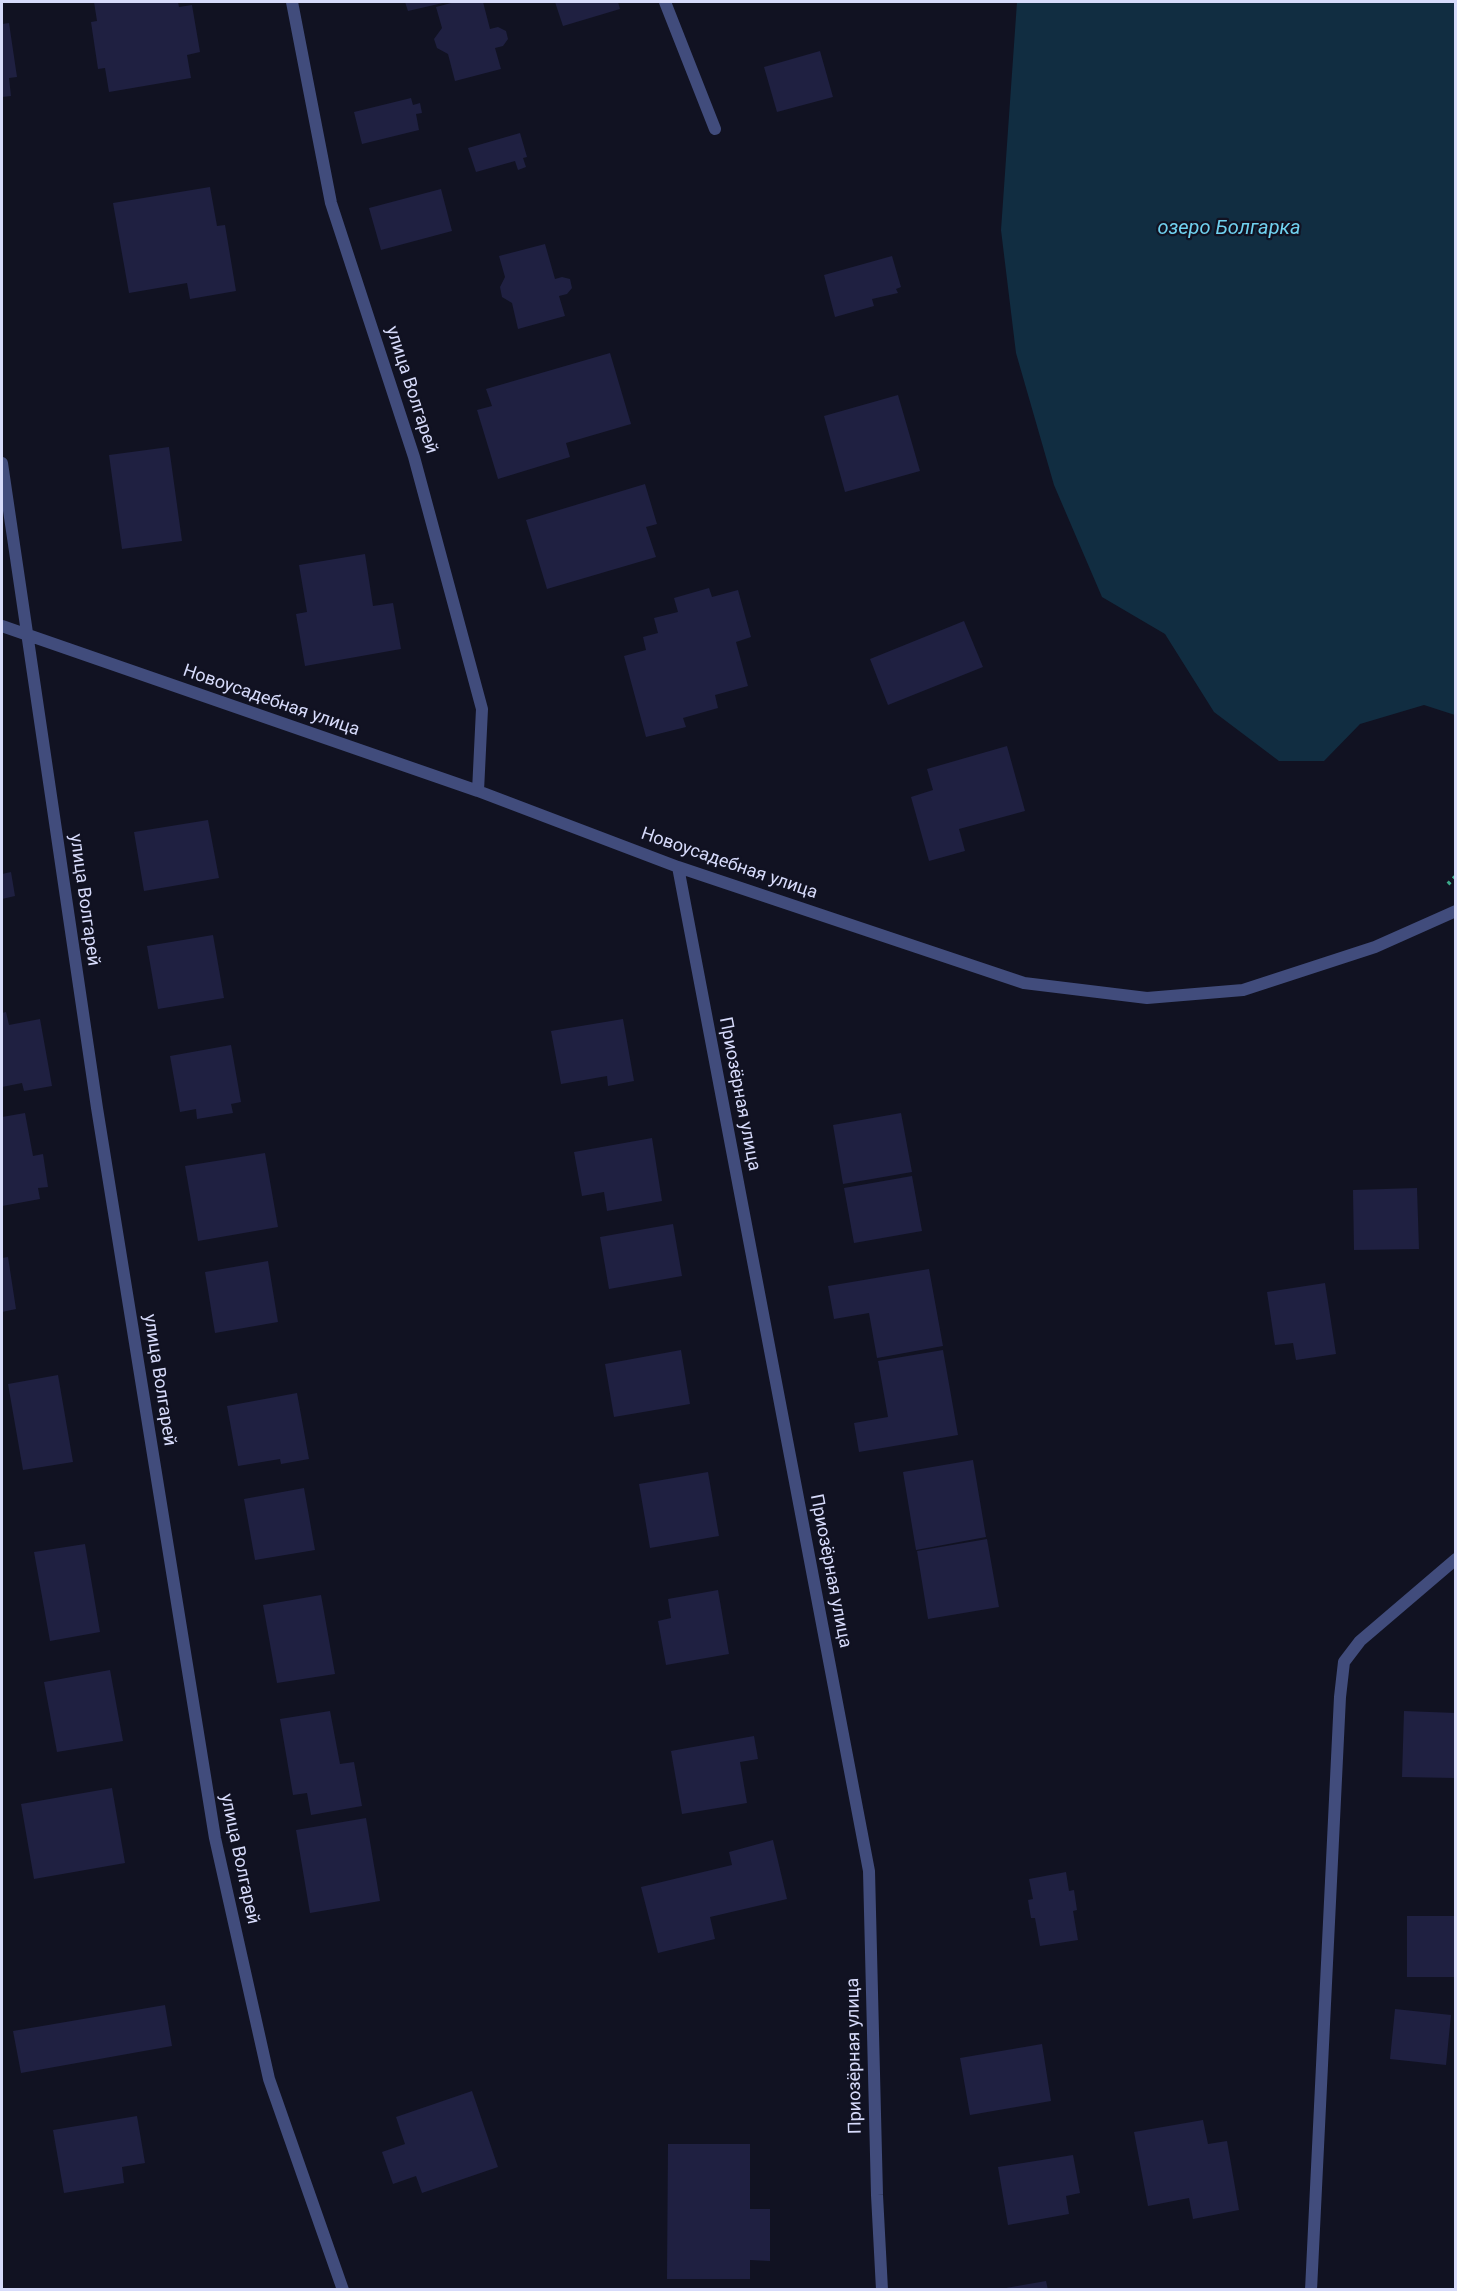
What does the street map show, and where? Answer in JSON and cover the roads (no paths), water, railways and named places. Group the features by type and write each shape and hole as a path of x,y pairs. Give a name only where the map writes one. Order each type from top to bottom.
{"street":[{"name":"улица Волгарей","path":"292,2 331,202 414,457 482,709 478,791"},
{"path":"665,2 715,129"},
{"name":"улица Волгарей","path":"2,463 99,1120 215,1838 269,2079 343,2289"},
{"name":"Новоусадебная улица","path":"2,626 478,791 678,867 1024,983 1147,998 1244,990 1375,947 1455,911"},
{"name":"Приозёрная улица","path":"678,867 868,1871 877,2195 882,2289"},
{"path":"1311,2289 1340,1697 1344,1662 1360,1641 1455,1559"}],"water":[{"name":"озеро Болгарка","path":"1017,2 1455,2 1455,715 1424,705 1360,724 1324,761 1279,761 1214,712 1165,634 1102,597 1054,485 1016,353 1001,230"}]}
